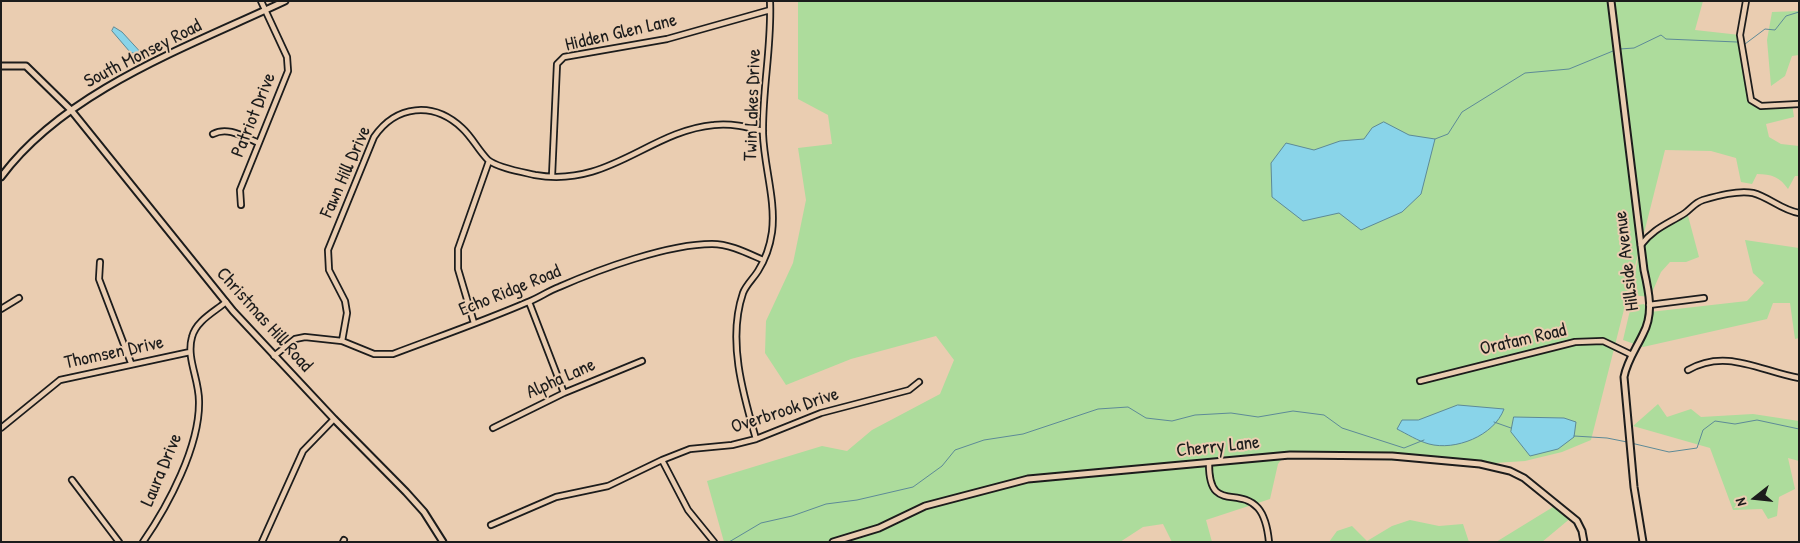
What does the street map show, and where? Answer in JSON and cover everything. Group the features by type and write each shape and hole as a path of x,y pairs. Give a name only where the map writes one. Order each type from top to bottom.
{"street":[{"name":"Patriot Drive","path":"240,205 240,190 288,71 287,56 261,1"},
{"name":"South Monsey Road","path":"1,177 32,142 71,110 141,70 285,1"},
{"name":"Twin Lakes Drive","path":"756,439 742,388 738,363 737,328 744,292 763,260 770,243 773,222 763,131 770,1"},
{"name":"Hillside Avenue","path":"1611,1 1641,245 1650,297 1647,326 1632,355 1624,377 1634,487 1643,542"},
{"path":"1746,1 1740,35 1751,100 1761,106 1799,104"},
{"name":"Hidden Glen Lane","path":"552,176 557,64 564,57 667,39 770,10"},
{"name":"Christmas Hill Road","path":"1,66 26,66 71,110 226,302 274,356 422,509 443,542"},
{"name":"Fawn Hill Drive","path":"342,341 346,313 344,301 329,270 328,250 374,137 382,126 395,115 411,110 428,110 440,114 461,127 489,161"},
{"path":"474,323 458,269 458,249 489,161 536,175 552,176 589,173 609,167 640,151 697,128 724,124 763,131"},
{"path":"213,134 220,130 229,130 259,143"},
{"path":"1641,245 1650,233 1687,212 1692,205 1703,200 1740,192 1759,195 1781,208 1799,212"},
{"name":"Echo Ridge Road","path":"274,356 295,339 305,337 342,341 374,354 393,354 529,302 558,287 637,258 692,245 714,244 730,247 763,260"},
{"path":"100,262 99,279 131,363"},
{"path":"1,309 19,298"},
{"path":"1649,305 1704,298"},
{"name":"Laura Drive","path":"143,542 154,526 183,470 194,433 199,405 199,386 190,352 196,328 226,302"},
{"path":"529,302 564,393"},
{"name":"Oratam Road","path":"1420,381 1575,342 1603,341 1632,355"},
{"name":"Thomsen Drive","path":"1,428 60,380 131,363 190,352"},
{"path":"1688,370 1709,361 1726,359 1799,378"},
{"name":"Alpha Lane","path":"493,428 564,393 642,361"},
{"name":"Overbrook Drive","path":"491,526 556,497 608,486 690,449 732,445 756,439 821,413 909,390 919,382"},
{"path":"262,542 303,451 334,419"},
{"name":"Cherry Lane","path":"833,542 879,528 925,506 1028,479 1290,455 1392,456 1480,464 1510,471 1524,478 1572,517 1581,527 1584,542"},
{"path":"662,460 692,515 714,542"},
{"path":"1208,464 1211,485 1218,492 1251,503 1258,508 1263,516 1269,542"},
{"path":"72,480 119,542"}],"green space":[{"path":"798,1 1703,1 1695,30 1740,35 1749,96 1761,106 1792,104 1794,117 1766,124 1769,137 1781,144 1799,146 1799,176 1795,176 1788,189 1775,177 1767,175 1757,174 1752,184 1741,182 1736,158 1711,151 1665,150 1641,245 1650,233 1687,212 1699,257 1686,262 1670,262 1661,272 1650,297 1631,295 1640,246 1591,440 1562,452 1525,461 1480,464 1284,456 1278,464 1270,499 1206,520 1212,542 1172,542 1163,524 1143,527 1120,542 724,542 707,481 822,446 847,451 872,430 940,394 954,360 936,336 851,359 786,385 765,353 766,321 793,263 806,200 798,148 832,144 828,115 798,99"},
{"path":"1799,11 1799,55 1792,56 1785,76 1771,86 1767,40 1772,12"},
{"path":"1745,240 1799,248 1799,338 1795,339 1790,303 1773,303 1767,319 1643,347 1623,340 1631,306 1644,304 1650,312 1747,301 1764,283 1753,273"},
{"path":"1658,404 1667,417 1691,409 1701,417 1753,414 1799,421 1799,461 1788,458 1795,489 1779,497 1777,516 1768,519 1762,509 1733,510 1710,448 1633,426"},
{"path":"1553,507 1572,517 1542,542 1496,542"},
{"path":"1410,520 1439,526 1463,524 1469,542 1329,542 1337,531 1352,526 1367,541 1392,526"}],"water":[{"path":"114,27 122,32 145,57 130,52 112,31"},
{"path":"1384,122 1409,135 1435,139 1421,194 1402,212 1361,230 1339,213 1303,221 1272,197 1271,163 1286,143 1314,150 1340,141 1364,139 1372,128"},
{"path":"1458,405 1504,409 1492,427 1483,434 1462,443 1439,446 1429,444 1397,429 1402,420 1418,420"},
{"path":"1514,417 1564,418 1576,422 1574,437 1558,449 1530,456 1511,432"}],"waterway":[{"path":"1745,44 1765,29 1775,30 1786,16 1799,12"},
{"path":"1620,49 1634,48 1661,35 1666,39 1737,42"},
{"path":"1435,139 1448,134 1462,112 1525,73 1569,69 1613,51"},
{"path":"729,542 761,523 792,516 826,504 857,500 913,487 942,466 955,450 984,440 1023,434 1098,409 1128,407 1146,418 1172,421 1195,415 1231,413 1258,417 1293,411 1324,415 1342,428 1404,448 1424,440"},
{"path":"1631,443 1669,452 1697,448 1703,430 1715,421 1735,424 1757,420 1799,429"},
{"path":"1494,422 1511,428"},
{"path":"1574,436 1607,438 1627,442"}]}
